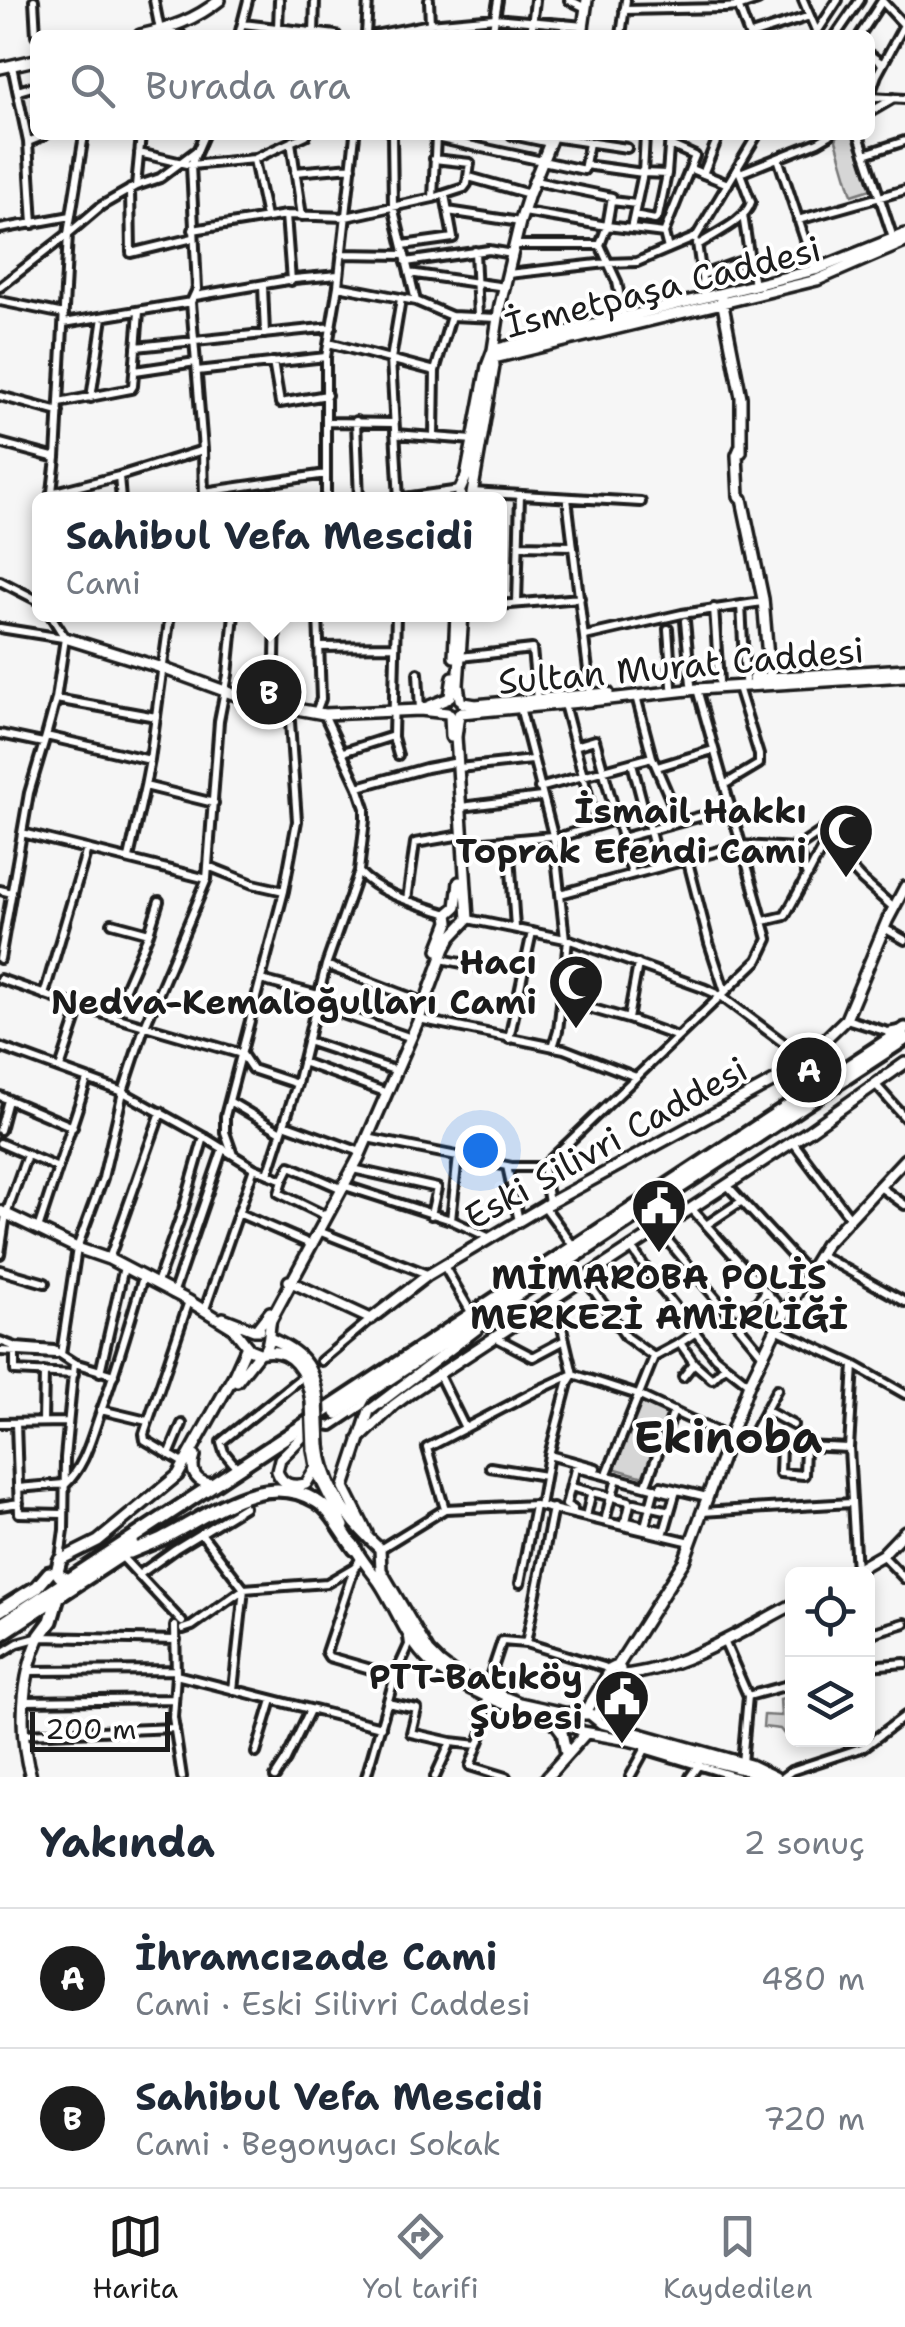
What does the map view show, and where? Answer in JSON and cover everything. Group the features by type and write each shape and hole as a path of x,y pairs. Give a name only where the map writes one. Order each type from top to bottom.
{"highway":[{"path":"0,1635 524,1291 575,1252 905,1030"},
{"path":"0,1626 472,1314 905,1040"},
{"path":"121,1556 239,1498 274,1490 318,1502 359,1560"},
{"path":"60,1560 57,1572 69,1580"},
{"path":"0,1610 38,1587 60,1560"},
{"path":"40,1599 49,1573"},
{"path":"40,1636 52,1621 58,1597"},
{"path":"30,1616 40,1636"}],"main road":[{"path":"166,30 218,1"},
{"path":"583,30 586,4"},
{"path":"0,68 30,61"},
{"path":"466,492 504,287 529,194 551,140"},
{"name":"İsmetpaşa Caddesi","path":"880,249 905,234"},
{"name":"İsmetpaşa Caddesi","path":"624,321 816,275 905,242"},
{"name":"İsmetpaşa Caddesi","path":"492,356 706,298 722,298 754,286 816,275"},
{"path":"722,298 741,397 742,499 757,564 770,681"},
{"path":"466,492 492,356"},
{"path":"455,706 459,622"},
{"path":"218,1484 196,1478 193,1459 238,1379 268,1346 271,1320 353,1169 419,1019 441,958 465,919 456,765 459,622"},
{"path":"65,638 252,701 320,712 455,706"},
{"name":"Sultan Murat Caddesi","path":"455,706 672,686 905,673"},
{"name":"Sultan Murat Caddesi","path":"455,706 564,704 719,681 741,683"},
{"path":"60,1560 112,1531 169,1484 185,1464 234,1376 248,1334 291,1282 321,1232 406,1036 459,888 461,807 456,765"},
{"name":"Eski Silivri Caddesi","path":"371,1320 428,1275 546,1204 783,1076 807,1058 846,1020 905,887"},
{"path":"451,914 461,907 465,919"},
{"path":"451,914 454,926 465,919"},
{"path":"359,1439 394,1405 438,1374 792,1142 905,1063"},
{"path":"864,1066 885,1078"},
{"path":"583,1731 594,1730 615,1674 684,1561 729,1437 776,1328 819,1254 905,1159"},
{"path":"2,1213 109,1259 208,1311 233,1328 252,1352 286,1355 306,1378 314,1400"},
{"path":"575,1252 586,1277"},
{"path":"291,1282 371,1320"},
{"path":"486,1693 456,1675 430,1652 386,1580 377,1548 344,1487 369,1411 482,1328 524,1291"},
{"path":"208,1311 263,1331 306,1362 313,1374 315,1466 306,1484 291,1486 277,1470 280,1459 306,1434"},
{"path":"316,1447 338,1500 377,1548 377,1564 359,1560"},
{"path":"315,1466 359,1560 380,1582 423,1656 451,1680 554,1715 583,1731 762,1777"},
{"path":"862,1567 882,1555 905,1531"},
{"path":"359,1560 364,1546 377,1548"},
{"path":"583,1731 577,1720 615,1674 670,1663 706,1650 785,1609"},
{"path":"31,1777 23,1734 25,1701 32,1652 40,1636"},
{"path":"554,1715 577,1710 591,1700"},
{"path":"604,1700 610,1724"},
{"path":"554,1715 590,1714 595,1720 742,1762 779,1777"},
{"path":"554,1715 570,1750"},
{"path":"547,1777 583,1731"},
{"path":"570,1750 607,1736"}],"street":[{"path":"34,0 36,30"},
{"path":"154,0 159,30"},
{"path":"241,30 248,0"},
{"path":"278,28 279,0"},
{"path":"314,30 316,0"},
{"path":"366,30 368,0"},
{"path":"429,0 430,24"},
{"path":"493,30 498,0"},
{"path":"532,30 535,0"},
{"path":"569,0 586,4"},
{"path":"622,30 626,0"},
{"path":"624,10 758,0"},
{"path":"803,0 815,30"},
{"path":"819,30 838,0"},
{"path":"839,30 860,0"},
{"path":"863,30 882,0 904,25 875,83"},
{"path":"890,9 897,0"},
{"path":"737,3 748,30"},
{"path":"766,30 810,16"},
{"path":"419,30 430,24 495,18 565,24 583,30"},
{"path":"243,24 290,30"},
{"path":"564,30 565,24"},
{"path":"875,58 882,64"},
{"path":"12,66 28,142 33,224"},
{"path":"18,91 30,87"},
{"path":"875,96 902,98"},
{"path":"875,110 902,98"},
{"path":"28,142 33,140"},
{"path":"52,492 68,234 83,140"},
{"path":"140,140 133,187 131,253 266,217 346,217 464,188 470,164 434,159"},
{"path":"0,287 101,206 133,187 187,164 202,140"},
{"path":"139,153 187,164 254,159 295,140"},
{"path":"326,492 326,357 355,140"},
{"path":"392,140 393,206 416,301"},
{"path":"433,198 436,140"},
{"path":"450,140 584,167 667,174"},
{"path":"631,229 644,173 646,140"},
{"path":"634,216 657,220 670,140"},
{"path":"703,174 717,140"},
{"path":"706,298 697,241 754,140"},
{"path":"739,170 778,158 812,140"},
{"path":"861,140 894,239"},
{"path":"584,167 593,141 627,148"},
{"path":"866,154 905,141"},
{"path":"290,142 302,216"},
{"path":"668,249 664,233 696,156 670,144"},
{"path":"778,158 816,275"},
{"path":"254,159 266,217"},
{"path":"187,164 196,278 193,340 204,492"},
{"path":"295,172 352,167"},
{"path":"691,169 728,184"},
{"path":"508,274 637,262 697,241 743,216 750,207 739,170"},
{"path":"469,177 529,194"},
{"path":"534,180 612,197 600,245 616,282 624,321"},
{"path":"798,220 905,190"},
{"path":"403,246 453,238 445,194"},
{"path":"612,201 636,204"},
{"path":"448,211 664,233"},
{"path":"286,215 291,281"},
{"path":"0,228 71,216"},
{"path":"743,216 754,286"},
{"path":"341,254 406,259 488,250 600,245"},
{"path":"476,251 478,316"},
{"path":"702,275 750,258"},
{"path":"408,273 504,287"},
{"path":"0,301 64,319 103,317 338,275"},
{"path":"262,286 264,334"},
{"path":"338,286 416,301 451,316 499,318"},
{"path":"398,492 391,359 401,299"},
{"path":"0,396 59,408 131,390 139,312"},
{"path":"434,436 435,371 451,316"},
{"path":"91,398 103,317"},
{"path":"136,347 332,327"},
{"path":"329,343 435,371"},
{"path":"135,371 326,357"},
{"path":"274,362 280,403 327,395"},
{"path":"328,422 394,423"},
{"path":"356,422 359,492"},
{"path":"394,434 473,440"},
{"path":"0,442 56,458"},
{"path":"64,492 203,450"},
{"path":"226,492 326,474"},
{"path":"118,476 120,492"},
{"path":"507,495 641,502"},
{"path":"518,603 520,495"},
{"path":"567,498 592,695"},
{"path":"519,545 573,546"},
{"path":"0,582 32,598"},
{"path":"507,604 580,598"},
{"path":"585,636 714,608 762,602"},
{"path":"724,785 760,764 741,683 741,604"},
{"path":"714,608 719,681"},
{"path":"367,1138 507,1166 543,1167 758,960 768,939 694,686 686,621"},
{"path":"129,858 150,760 169,622"},
{"path":"59,1354 77,1248 103,1178 122,1092 144,1028 207,879 223,692 233,622"},
{"path":"274,704 276,622"},
{"path":"268,1174 297,1084 326,966 358,870 365,820 358,787 320,712 318,622"},
{"path":"396,622 393,736 398,755"},
{"path":"0,959 35,766 56,699 65,638 54,624 41,635"},
{"path":"0,628 65,638"},
{"path":"668,629 672,686"},
{"path":"319,647 394,646"},
{"path":"460,657 532,650 538,700"},
{"path":"418,673 420,710"},
{"path":"636,696 652,756 680,822"},
{"path":"56,699 156,717"},
{"path":"564,704 596,825"},
{"path":"233,1155 224,1124 228,1101 284,891 296,820 289,707"},
{"path":"520,707 553,837 567,940 554,1047"},
{"path":"0,734 150,760"},
{"path":"342,752 393,736"},
{"path":"575,746 596,740 632,874"},
{"path":"657,767 713,750"},
{"path":"461,807 540,792 652,756"},
{"path":"358,787 426,768 532,760"},
{"path":"632,762 659,866"},
{"path":"145,786 214,803"},
{"path":"622,838 731,808"},
{"path":"406,900 416,843 553,837 617,818"},
{"path":"22,833 207,879"},
{"path":"560,894 741,845 797,848 824,834"},
{"path":"764,921 785,916 808,876 824,834"},
{"path":"824,834 862,880 894,908"},
{"path":"509,840 515,928"},
{"path":"797,848 808,876"},
{"path":"44,995 87,849"},
{"path":"687,858 723,994"},
{"path":"208,866 253,884 284,891"},
{"path":"358,870 365,878 406,900 451,914"},
{"path":"0,890 12,893"},
{"path":"113,1016 159,901"},
{"path":"465,919 567,940 723,994 832,1078"},
{"path":"112,923 149,933"},
{"path":"884,928 905,940"},
{"path":"509,1038 532,932"},
{"path":"441,958 482,967"},
{"path":"628,1018 638,964"},
{"path":"326,966 420,1001"},
{"path":"0,979 144,1028 242,1054 252,1069 297,1084"},
{"path":"260,980 318,995"},
{"path":"561,1000 628,1018 678,1037"},
{"path":"316,1005 406,1036"},
{"path":"60,1068 80,1008"},
{"path":"419,1019 554,1047 636,1077"},
{"path":"846,1020 888,1032 905,1030"},
{"path":"307,1041 391,1069"},
{"path":"0,1047 122,1092 254,1168 283,1180"},
{"path":"302,1062 382,1090"},
{"path":"38,1229 87,1080"},
{"path":"876,1085 905,1118"},
{"path":"0,1096 72,1127"},
{"path":"0,1130 8,1100"},
{"path":"228,1101 283,1128 358,1151"},
{"path":"109,1259 161,1112"},
{"path":"156,1284 204,1137"},
{"path":"0,1142 58,1168"},
{"path":"792,1142 850,1218"},
{"path":"173,1294 223,1148"},
{"path":"0,1254 2,1213 27,1156"},
{"path":"451,1220 458,1156"},
{"path":"326,1216 279,1193 290,1166 342,1187 451,1220 490,1238"},
{"path":"507,1166 519,1221"},
{"path":"543,1167 546,1204 575,1252"},
{"path":"208,1311 254,1168"},
{"path":"353,1169 437,1188 431,1215"},
{"path":"727,1185 808,1272"},
{"path":"880,1187 905,1206"},
{"path":"706,1225 742,1201"},
{"path":"691,1208 785,1313"},
{"path":"238,1213 310,1244"},
{"path":"658,1230 763,1355"},
{"path":"321,1232 428,1275"},
{"path":"632,1247 653,1280 715,1357 750,1384"},
{"path":"819,1254 905,1302"},
{"path":"444,1266 472,1314"},
{"path":"100,1372 124,1267"},
{"path":"0,1270 45,1283"},
{"path":"18,1488 64,1485 84,1462 143,1276"},
{"path":"586,1277 626,1337 654,1357"},
{"path":"737,1324 766,1292"},
{"path":"520,1583 549,1455 573,1374 555,1298"},
{"path":"185,1464 145,1440 144,1434 190,1301"},
{"name":"Eski Silivri Caddesi","path":"322,1361 371,1320"},
{"path":"776,1328 905,1394"},
{"path":"608,1471 654,1357 696,1332"},
{"path":"495,1338 533,1356 565,1340"},
{"path":"0,1341 16,1347 54,1350 74,1363 114,1375"},
{"path":"680,1343 712,1379 725,1366"},
{"path":"0,1351 59,1354"},
{"path":"15,1352 16,1371 74,1374"},
{"path":"60,1560 74,1363"},
{"path":"683,1377 694,1363"},
{"path":"852,1567 850,1448 854,1365"},
{"path":"43,1422 44,1372"},
{"path":"438,1374 465,1428"},
{"path":"444,1509 427,1448 573,1374 638,1394 729,1437 781,1445 850,1448"},
{"path":"238,1470 221,1442 298,1380"},
{"path":"749,1440 777,1389"},
{"path":"101,1410 148,1421"},
{"path":"766,1410 793,1425"},
{"path":"648,1482 674,1411"},
{"path":"0,1423 68,1422"},
{"path":"16,1424 19,1513 64,1514"},
{"path":"169,1455 182,1424"},
{"path":"781,1445 780,1473 804,1475 805,1446"},
{"path":"549,1455 675,1492"},
{"path":"490,1468 545,1476"},
{"path":"691,1542 645,1526 568,1508 575,1469 708,1498"},
{"path":"587,1512 597,1473"},
{"path":"606,1517 617,1478"},
{"path":"626,1522 636,1484"},
{"path":"571,1487 670,1512"},
{"path":"645,1526 655,1488"},
{"path":"664,1533 675,1492"},
{"path":"702,1512 850,1502"},
{"path":"0,1506 19,1503"},
{"path":"377,1548 444,1509 538,1505 664,1533"},
{"path":"140,1574 244,1507"},
{"path":"526,1643 554,1508"},
{"path":"201,1532 244,1589 233,1690"},
{"path":"882,1555 905,1579"},
{"path":"121,1556 169,1607 180,1626 174,1699 182,1777"},
{"path":"180,1626 198,1621 244,1589 327,1583 359,1560"},
{"path":"359,1560 326,1652 329,1657 395,1676"},
{"path":"875,1632 905,1623"},
{"path":"366,1777 395,1676 409,1645 408,1630"},
{"path":"0,1654 18,1642 40,1636 176,1640"},
{"path":"506,1777 470,1766 488,1720 480,1716 502,1641 526,1643 615,1674"},
{"path":"724,1641 748,1696 742,1762"},
{"path":"405,1656 423,1656"},
{"path":"875,1665 905,1663"},
{"path":"28,1671 176,1673 381,1727"},
{"path":"748,1696 785,1686"},
{"path":"25,1701 174,1699"},
{"path":"256,1753 272,1700"},
{"path":"387,1704 418,1709 411,1734 478,1746"},
{"path":"274,1777 310,1710"},
{"path":"779,1777 864,1748 905,1716"},
{"path":"23,1734 175,1728"},
{"path":"435,1777 451,1742"},
{"path":"630,1777 646,1747 733,1776"},
{"path":"690,1777 699,1764"}],"shaded area":[{"path":"836,140 856,140 871,189 852,195"},
{"path":"638,1400 667,1414 644,1477 613,1468"},
{"path":"785,1698 784,1734 780,1729 763,1727 764,1715 781,1716 780,1699"}],"place":[{"name":"Sahibul Vefa Mescidi","path":"269,692"},
{"name":"İsmail Hakkı Toprak Efendi Cami","path":"846,880"},
{"name":"Hacı Nedva-Kemaloğulları Cami","path":"576,1031"},
{"name":"İhramcızade Cami","path":"809,1070"},
{"name":"MİMAROBA POLİS MERKEZİ AMİRLİĞİ","path":"659,1255"},
{"name":"PTT-Batıköy Şubesi","path":"622,1746"}],"district":[{"name":"Ekinoba","path":"728,1437"}]}
